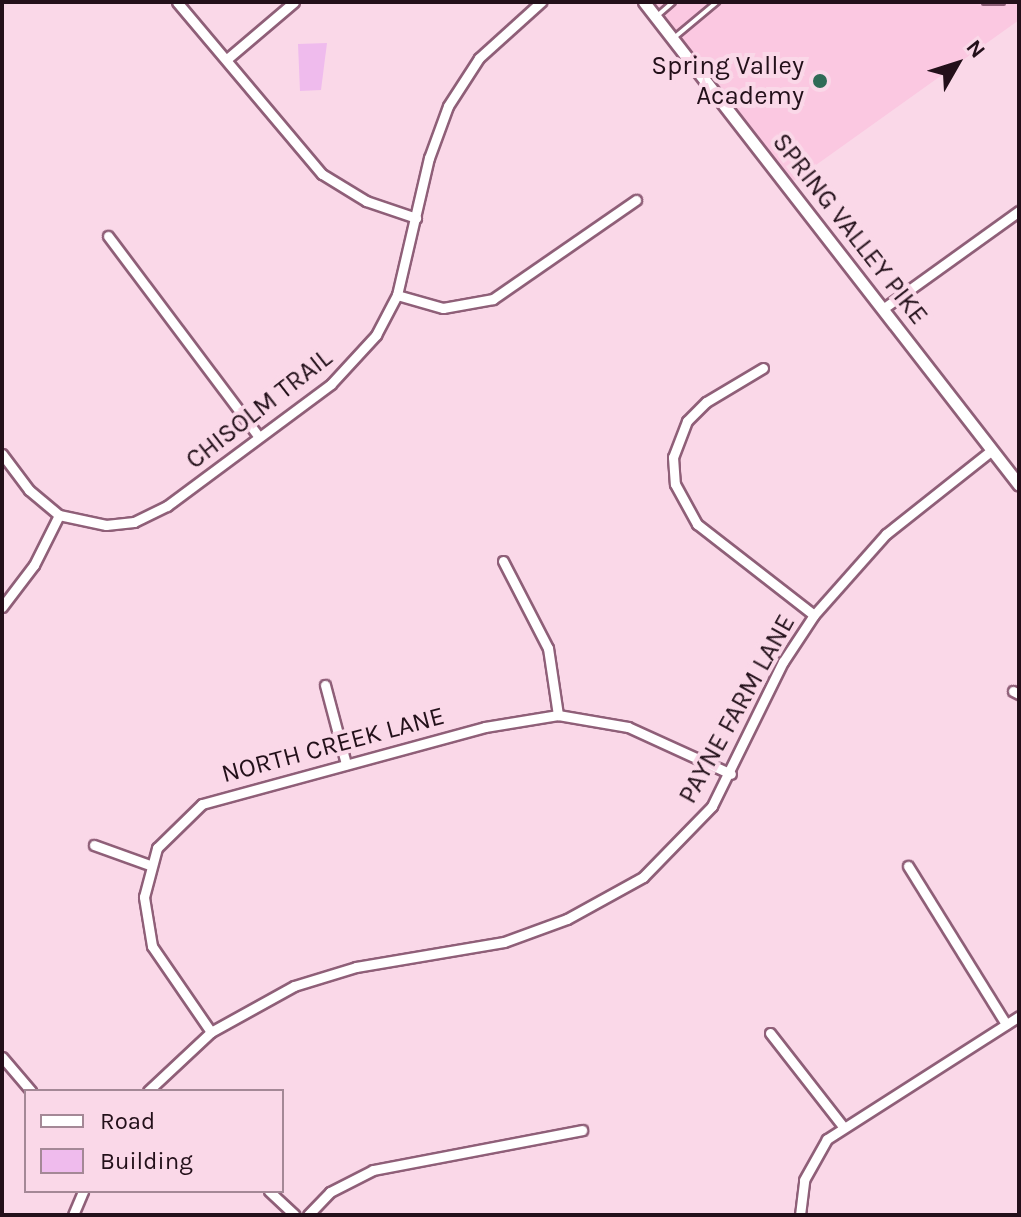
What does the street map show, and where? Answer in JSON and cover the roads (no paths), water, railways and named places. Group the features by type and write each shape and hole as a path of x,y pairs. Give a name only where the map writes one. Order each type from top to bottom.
{"street":[{"path":"177,2 322,174 366,201 416,218"},
{"path":"227,59 294,2"},
{"name":"CHISOLM TRAIL","path":"2,454 29,490 59,515 106,525 154,514 350,367 397,295 437,133 459,87 494,42 541,2"},
{"name":"SPRING VALLEY PIKE","path":"644,2 1019,485"},
{"path":"397,295 443,308 493,299 636,200"},
{"path":"884,308 1019,211"},
{"path":"108,236 259,437"},
{"path":"763,368 687,421 673,457 675,484 697,524 814,615"},
{"name":"PAYNE FARM LANE","path":"155,1089 211,1032 265,999 325,975 504,942 578,913 663,862 697,827 731,774 783,662 814,615 886,534 992,450"},
{"path":"2,607 34,565 59,515"},
{"path":"503,561 548,648 558,715"},
{"path":"325,685 346,764"},
{"name":"NORTH CREEK LANE","path":"211,1032 152,946 144,897 150,865 164,837 202,804 346,764 558,715 628,727 731,774"},
{"path":"94,845 150,865"},
{"path":"908,866 1006,1024"},
{"path":"800,1215 810,1163 842,1125 1019,1016"},
{"path":"770,1033 842,1125"},
{"path":"2,1057 29,1089"},
{"path":"308,1215 346,1181 373,1170 582,1130"},
{"path":"73,1215 82,1193"},
{"path":"271,1193 295,1215"}],"lane":[{"path":"656,17 673,2"},
{"path":"673,39 717,2"},
{"path":"985,2 1002,2"}],"place":[{"name":"Spring Valley Academy","path":"820,81"}]}
